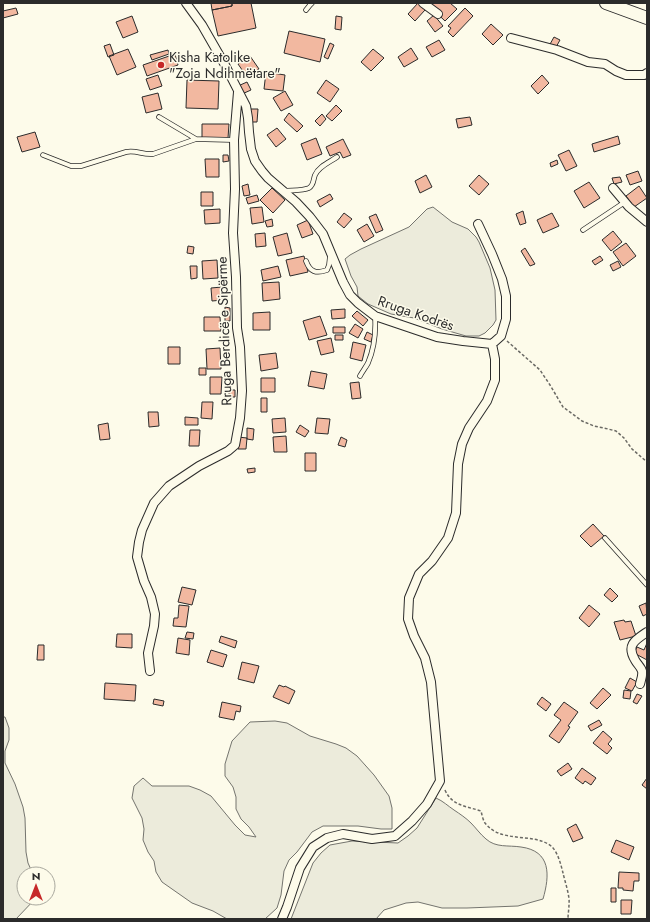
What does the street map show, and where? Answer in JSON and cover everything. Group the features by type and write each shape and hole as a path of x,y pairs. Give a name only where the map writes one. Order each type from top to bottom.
{"main road":[{"path":"606,3 647,18"}],"street":[{"path":"186,3 202,25 225,65 238,92"},
{"path":"423,3 438,14"},
{"path":"511,38 557,50 588,62 606,64 610,68 626,75 644,75 647,73"},
{"name":"Rruga Berdicë e Sipërme","path":"150,671 148,653 155,614 138,557 139,542 142,530 154,503 169,486 199,466 228,451 235,445 240,418 242,391 240,347 237,328 233,233 235,189 234,140 238,92"},
{"name":"Rruga Kodrës","path":"238,92 246,106 251,149 255,161 268,178 296,202 323,234 350,295 358,303 375,316 437,337 492,344"},
{"path":"613,188 625,202 647,222"},
{"path":"282,919 300,868 313,847 327,838 343,834 372,839 395,836 412,821 427,804 440,782 431,682 425,658 414,636 408,619 409,598 419,574 432,561 448,538 456,513 458,464 462,444 469,428 487,401 495,380 495,359 492,344 501,336 506,319 506,296 502,279 478,224"},
{"path":"640,684 642,670 634,660 631,650 632,645 637,638 647,632"}],"lane":[{"path":"306,10 312,3"},
{"path":"159,117 196,139"},
{"path":"43,155 71,166 81,166 126,152 140,152 146,155 153,154 196,139 234,140"},
{"path":"283,191 303,190 310,188 320,168 337,157"},
{"path":"583,230 625,202"},
{"path":"306,262 308,268 313,271 320,272 327,270 331,252"},
{"path":"360,376 368,362 373,344 376,329 375,316"},
{"path":"605,538 647,585"}],"path":[{"path":"501,336 540,370 563,407 582,422 616,431 624,438 632,449 647,462"},
{"path":"440,782 448,796 457,804 481,811 485,823 494,831 516,838 540,841 551,846 558,856 570,902 568,919"}],"shaded area":[{"path":"433,207 452,222 468,229 476,237 490,268 495,290 496,320 485,333 479,336 466,336 442,329 414,318 391,314 368,304 358,296 357,287 345,259 361,249 409,227 427,209"},
{"path":"3,717 5,717 9,728 9,740 5,751 5,763 15,784 23,807 25,818 26,852 29,866 16,866 16,906 28,906 16,919 3,919"},
{"path":"275,721 287,723 310,736 346,748 357,756 374,775 389,796 392,808 392,829 358,826 323,826 312,832 289,860 284,871 281,895 277,908 265,919 227,919 213,911 192,903 162,882 156,872 154,861 143,840 144,829 142,818 132,798 134,786 143,778 152,786 189,786 200,790 211,796 245,835 256,837 241,819 236,809 236,797 233,787 225,776 225,764 232,741 250,722"},
{"path":"436,798 467,819 490,842 498,845 531,849 538,853 543,859 547,873 547,881 543,899 518,906 467,908 442,908 418,902 406,903 384,910 376,919 291,919 313,863 330,845 352,841 398,843 417,828"}],"building":[{"path":"211,3 232,3 232,6 212,10"},
{"path":"232,3 251,3 256,28 218,36 212,10 232,6"},
{"path":"418,3 425,10 415,21 408,14"},
{"path":"426,3 450,3 457,9 445,21"},
{"path":"16,8 18,14 3,18 3,11"},
{"path":"465,8 473,16 453,37 448,32 451,28 448,26"},
{"path":"434,15 443,26 435,32 427,21"},
{"path":"132,16 138,32 123,38 116,22"},
{"path":"336,16 342,17 341,30 335,29"},
{"path":"491,24 503,35 493,45 482,34"},
{"path":"289,31 325,39 320,62 284,53"},
{"path":"554,37 560,40 555,49 549,46"},
{"path":"439,40 445,50 432,57 426,47"},
{"path":"330,43 334,45 328,59 324,57"},
{"path":"110,44 114,55 108,57 104,46"},
{"path":"411,48 418,59 404,67 398,57"},
{"path":"128,49 136,67 117,75 109,56"},
{"path":"373,49 384,58 371,71 361,62"},
{"path":"168,50 169,54 152,60 150,55"},
{"name":"Kisha Katolike \"Zoja Ndihmëtare\"","path":"175,54 178,65 147,76 143,65"},
{"path":"250,56 259,69 247,77 238,64"},
{"path":"266,72 285,75 283,91 264,89"},
{"path":"158,75 162,86 150,90 146,79"},
{"path":"542,75 549,83 538,94 531,86"},
{"path":"187,80 219,81 218,109 186,108"},
{"path":"326,80 339,89 330,102 317,93"},
{"path":"247,82 251,90 242,94 238,86"},
{"path":"285,91 293,105 281,111 273,98"},
{"path":"158,93 162,109 146,113 142,97"},
{"path":"336,105 342,111 332,121 326,116"},
{"path":"250,109 258,109 257,122 249,122"},
{"path":"289,113 303,126 297,132 284,120"},
{"path":"322,114 326,119 320,126 315,121"},
{"path":"470,117 472,125 458,128 456,119"},
{"path":"202,124 229,124 228,138 202,138"},
{"path":"277,128 286,139 276,147 267,135"},
{"path":"35,132 40,147 22,152 17,137"},
{"path":"618,136 620,144 594,152 592,144"},
{"path":"316,138 322,154 307,160 301,144"},
{"path":"343,139 351,155 343,158 340,152 330,156 326,147"},
{"path":"569,150 577,166 566,171 558,155"},
{"path":"223,155 228,155 229,161 223,162"},
{"path":"205,159 219,159 219,177 206,177"},
{"path":"557,160 558,164 551,167 550,163"},
{"path":"638,171 642,181 630,185 626,175"},
{"path":"426,175 432,187 420,193 415,181"},
{"path":"479,175 489,184 479,195 469,186"},
{"path":"620,177 622,182 614,184 612,178"},
{"path":"589,182 600,198 584,208 574,191"},
{"path":"248,184 250,195 244,196 242,186"},
{"path":"639,186 647,198 634,207 626,196"},
{"path":"272,188 285,200 273,213 260,200"},
{"path":"201,192 213,192 213,206 201,206"},
{"path":"330,194 333,199 320,207 317,201"},
{"path":"257,195 259,201 248,204 246,198"},
{"path":"262,207 264,222 252,224 250,208"},
{"path":"220,209 220,223 205,224 204,210"},
{"path":"523,211 526,223 520,225 516,214"},
{"path":"344,213 352,219 344,228 337,222"},
{"path":"552,213 559,226 543,233 537,220"},
{"path":"376,214 383,230 376,233 369,217"},
{"path":"272,219 273,226 267,227 265,221"},
{"path":"308,220 313,234 302,238 297,225"},
{"path":"367,224 374,236 364,242 357,230"},
{"path":"613,231 622,242 611,251 602,240"},
{"path":"265,233 266,246 256,247 255,234"},
{"path":"287,233 292,253 278,256 273,237"},
{"path":"626,243 636,256 623,266 613,252"},
{"path":"188,246 194,247 193,254 187,253"},
{"path":"525,248 535,264 530,266 521,251"},
{"path":"304,256 308,272 290,276 286,260"},
{"path":"600,256 603,260 595,265 592,261"},
{"path":"217,260 218,278 203,279 202,261"},
{"path":"618,261 621,267 613,271 610,265"},
{"path":"190,266 197,266 197,278 191,279"},
{"path":"278,266 281,277 263,281 261,270"},
{"path":"279,282 280,299 263,301 262,283"},
{"path":"222,287 223,300 212,301 211,288"},
{"path":"225,307 230,308 230,321 225,321"},
{"path":"345,309 345,318 332,319 331,310"},
{"path":"357,311 368,320 363,326 352,316"},
{"path":"270,312 270,330 253,330 253,313"},
{"path":"320,316 327,335 309,340 303,321"},
{"path":"204,317 220,317 221,331 204,331"},
{"path":"355,324 363,329 358,338 349,333"},
{"path":"333,327 345,327 345,333 333,333"},
{"path":"367,332 373,335 371,342 364,339"},
{"path":"335,335 343,335 343,340 335,340"},
{"path":"331,338 334,352 321,355 317,341"},
{"path":"353,342 366,345 362,361 350,358"},
{"path":"168,347 180,347 180,364 168,364"},
{"path":"220,348 221,369 207,369 206,349"},
{"path":"276,353 278,368 261,371 259,355"},
{"path":"199,368 206,368 206,375 199,375"},
{"path":"311,371 327,374 324,389 308,386"},
{"path":"210,377 222,377 221,394 210,394"},
{"path":"261,378 275,378 275,392 261,392"},
{"path":"359,382 361,398 352,399 350,383"},
{"path":"229,390 235,390 235,397 229,397"},
{"path":"261,398 267,398 267,412 261,412"},
{"path":"202,402 213,402 212,419 201,418"},
{"path":"148,412 158,412 159,426 149,427"},
{"path":"185,417 198,418 198,425 185,425"},
{"path":"285,418 286,432 273,433 272,419"},
{"path":"317,418 330,419 328,434 315,433"},
{"path":"108,423 110,439 100,440 98,425"},
{"path":"300,425 309,431 305,437 296,432"},
{"path":"247,428 254,429 253,440 247,439"},
{"path":"190,430 200,430 199,446 189,446"},
{"path":"286,436 287,452 274,452 273,437"},
{"path":"238,437 247,438 246,449 238,449"},
{"path":"341,437 347,440 345,447 338,445"},
{"path":"305,453 316,453 316,471 305,471"},
{"path":"255,468 255,472 248,473 247,469"},
{"path":"593,524 604,536 591,547 580,536"},
{"path":"182,587 196,590 192,605 178,602"},
{"path":"610,588 618,596 612,602 604,595"},
{"path":"646,603 647,614 643,616 639,606"},
{"path":"179,605 189,606 186,627 173,626 174,618 178,618"},
{"path":"589,605 600,614 589,627 579,618"},
{"path":"624,620 625,622 631,621 636,636 620,640 614,622"},
{"path":"187,632 194,633 193,639 185,638"},
{"path":"117,634 132,634 132,648 116,647"},
{"path":"221,636 237,641 235,648 219,642"},
{"path":"178,638 190,640 189,655 176,653"},
{"path":"647,643 647,660 634,653 637,647 644,650"},
{"path":"38,645 44,645 44,660 37,660"},
{"path":"211,650 227,655 223,667 207,662"},
{"path":"242,662 259,666 254,683 238,679"},
{"path":"630,678 637,682 632,691 625,688"},
{"path":"105,683 136,685 135,701 104,699"},
{"path":"279,685 295,691 289,704 273,697"},
{"path":"603,688 611,695 597,709 590,703"},
{"path":"624,690 631,691 630,699 623,698"},
{"path":"637,694 642,696 637,704 633,702"},
{"path":"542,697 551,704 546,711 537,704"},
{"path":"154,699 164,701 163,706 153,704"},
{"path":"222,702 241,706 240,712 236,711 234,720 219,717"},
{"path":"564,702 578,712 568,726 570,727 559,743 549,736 561,720 554,715"},
{"path":"599,720 602,725 591,731 588,726"},
{"path":"603,731 612,739 608,744 612,748 607,754 593,743"},
{"path":"568,763 572,769 561,776 557,771"},
{"path":"582,768 596,778 591,785 585,781 583,784 575,778"},
{"path":"647,778 647,789 642,785"},
{"path":"576,824 583,838 573,842 567,829"},
{"path":"616,840 634,847 629,860 611,852"},
{"path":"619,872 639,873 639,881 634,881 633,891 618,888"},
{"path":"611,888 616,888 616,902 611,902"},
{"path":"621,900 632,900 631,914 621,914"}],"place":[{"name":"Kisha Katolike \"Zoja Ndihmëtare\"","path":"161,65"}]}
